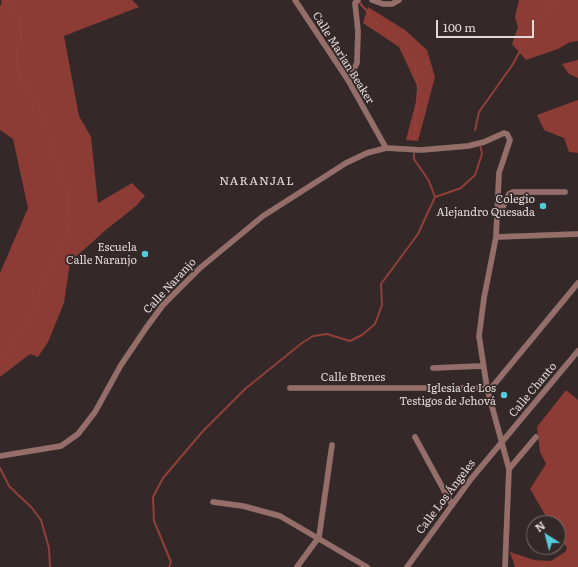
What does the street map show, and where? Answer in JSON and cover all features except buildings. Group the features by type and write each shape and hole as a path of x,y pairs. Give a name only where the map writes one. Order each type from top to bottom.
{"street":[{"name":"Calle Marian Beaker","path":"295,0 348,80 386,148"},
{"path":"348,80 357,62 358,31 355,3 358,0"},
{"path":"372,0 383,4 392,4 399,0"},
{"name":"Calle Naranjo","path":"0,456 56,448 74,438 95,412 120,365 163,305 200,268 263,216 346,163 367,153 386,148 421,150 468,146 484,142 500,134 507,134 510,140 499,174 497,219"},
{"path":"505,567 509,469 503,441 482,366 479,336 484,298 496,237 497,219 509,194 513,192 564,192"},
{"path":"496,237 578,234"},
{"path":"488,390 578,283"},
{"name":"Calle Chanto","path":"503,441 578,351"},
{"path":"434,368 482,366"},
{"name":"Calle Brenes","path":"290,388 488,390"},
{"path":"415,437 452,505"},
{"path":"509,469 536,437"},
{"name":"Calle Los Ángeles","path":"407,567 471,479 503,441"},
{"path":"297,567 319,537 332,445"},
{"path":"213,502 243,506 280,516 319,537 367,567"}],"shaded area":[{"path":"0,0 132,0 139,7 64,36 79,116 91,137 98,203 132,183 145,196 136,206 107,229 70,262 64,303 48,342 38,357 30,354 0,377 0,273 28,208 13,139 0,130 0,7 2,1"},
{"path":"519,0 578,0 578,41 570,42 558,49 526,60 512,44 518,27 515,17"},
{"path":"368,7 405,30 427,50 435,77 418,141 406,140 419,90 399,47 363,23"},
{"path":"578,60 578,78 569,74 562,64"},
{"path":"578,100 578,153 569,152 564,138 544,130 537,115"},
{"path":"566,390 578,400 578,567 515,567 510,552 534,560 551,561 560,555 566,555 566,515 545,515 530,489 546,464 540,452 537,427"}],"waterway":[{"path":"0,363 23,327 34,305 46,274 67,236 70,220 67,190 43,117 31,91 22,82 17,67 16,54 21,37 20,20 7,0"},
{"path":"475,130 479,112 513,64 528,36 555,0"},
{"path":"358,1 380,26 402,44 414,62 418,88 414,140"},
{"path":"435,197 461,188 475,175 482,154 480,144"},
{"path":"169,567 171,562 154,521 153,497 163,478 203,431 245,389 302,343 313,336 327,334 350,341 362,335 375,324 382,305 381,284 418,234 435,197 429,181 414,159 414,152"},
{"path":"0,468 9,486 32,508 41,520 49,548 50,567"}],"place":[{"name":"Colegio Alejandro Quesada","path":"543,206"},
{"name":"Escuela Calle Naranjo","path":"145,254"},
{"name":"Iglesia de Los Testigos de Jehová","path":"504,395"}],"district":[{"name":"NARANJAL","path":"257,181"}]}
